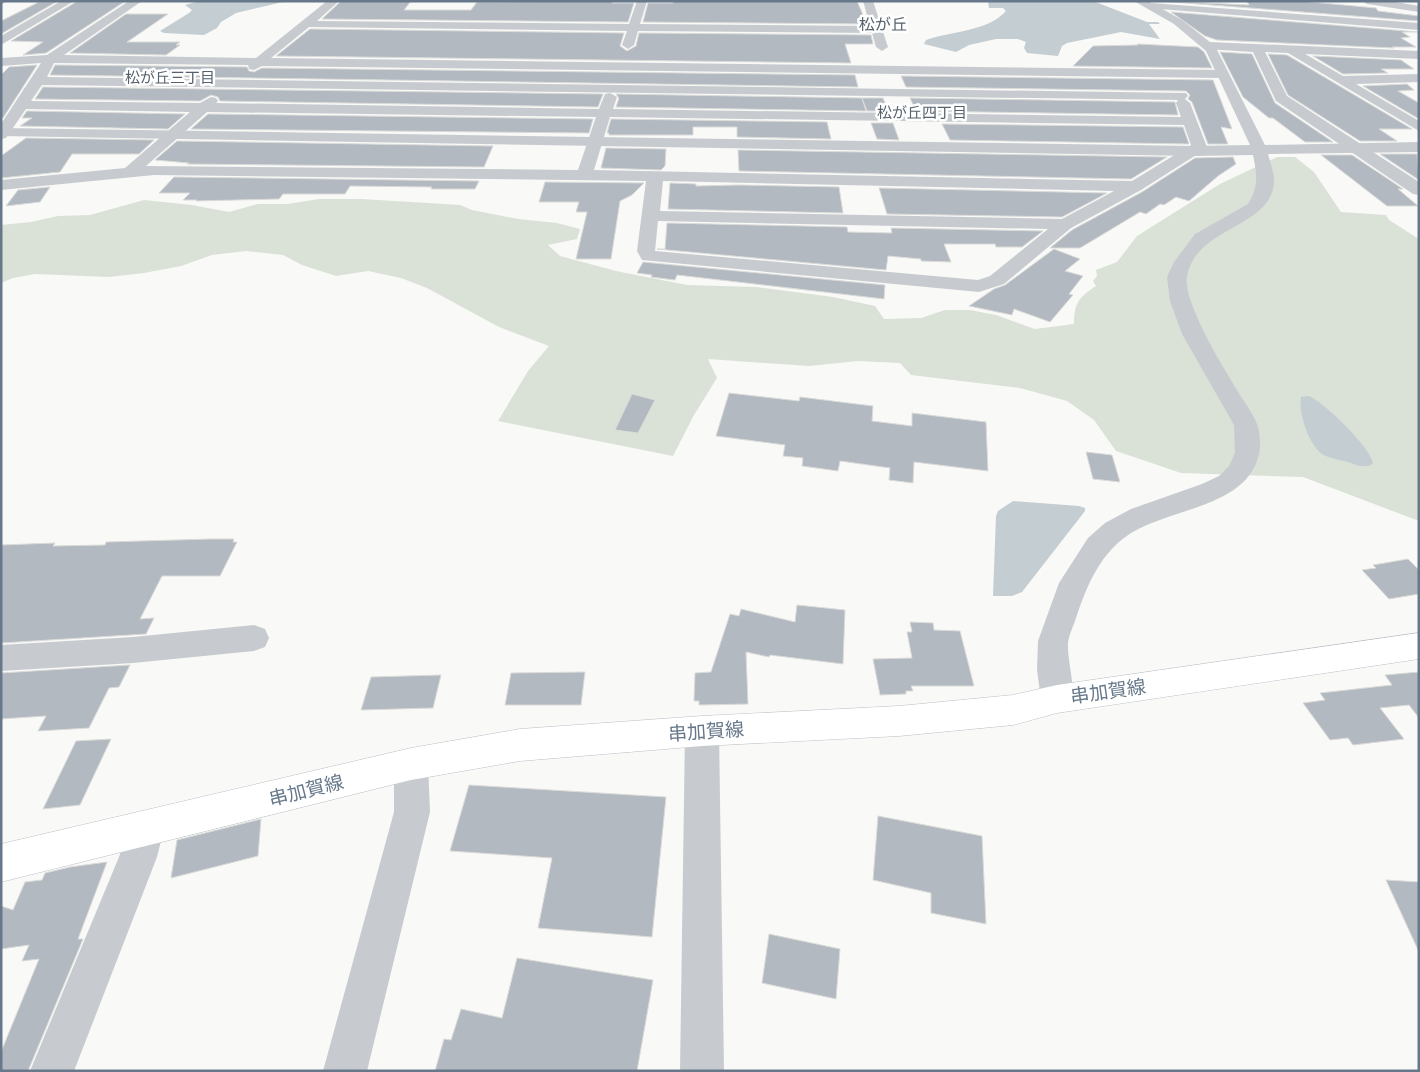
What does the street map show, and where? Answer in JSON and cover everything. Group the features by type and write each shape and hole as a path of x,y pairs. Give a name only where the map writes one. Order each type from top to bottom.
{"main road":[{"name":"串加賀線","path":"1,863 411,764 520,745 702,731 899,721 1013,710 1058,699 1419,646"}],"street":[{"path":"1,41 69,1"},
{"path":"2,133 38,81 50,59 136,1"},
{"path":"868,1 866,13 877,30 877,48 897,92 916,147"},
{"path":"1367,1 1419,9"},
{"path":"131,171 204,106 331,4 346,8"},
{"path":"1145,4 1354,20 1419,27"},
{"path":"1058,699 1053,670 1053,641 1073,583 1098,545 1114,530 1141,516 1211,491 1228,482 1240,470 1247,453 1246,425 1193,334 1180,301 1177,277 1183,262 1201,238 1254,208 1262,196 1266,180 1260,151 1208,46 1178,22 1145,4"},
{"path":"584,175 620,66 632,46 633,28 640,9"},
{"path":"1222,10 1247,24"},
{"path":"1287,15 1314,31"},
{"path":"1354,20 1415,55"},
{"path":"306,24 877,30"},
{"path":"548,39 554,27"},
{"path":"1329,40 1346,52"},
{"path":"284,42 303,42"},
{"path":"1208,46 1262,43 1285,50 1419,127"},
{"path":"1262,43 1281,98 1419,190"},
{"path":"1285,50 1415,55"},
{"path":"535,65 542,52"},
{"path":"1,62 50,59 1222,74"},
{"path":"655,177 646,251 646,254 649,256 979,286 997,280 1066,224 1135,186 1199,147 1171,73"},
{"path":"1339,80 1419,78"},
{"path":"38,81 1181,96"},
{"path":"22,105 1188,121"},
{"path":"1389,110 1419,109"},
{"path":"2,133 1194,151 1419,148"},
{"path":"1,185 131,171 584,175 1135,186"},
{"path":"651,216 1066,224"},
{"path":"1,658 132,650 254,638"},
{"path":"702,731 702,1071"},
{"path":"345,1071 412,812 411,764"},
{"path":"52,1071 138,857 146,829"}],"shaded area":[{"path":"200,1 287,1 236,13 221,22 217,28 204,35 164,33 160,31 192,10 185,5"},
{"path":"988,1 1093,1 1147,22 1158,22 1160,24 1149,24 1160,39 1121,32 1067,43 1062,46 1058,56 1027,53 1024,48 1026,42 1018,39 996,39 969,45 956,52 924,44 926,40 989,23 1006,11 1003,8 989,8"},
{"path":"1277,157 1295,157 1314,172 1341,212 1386,215 1389,220 1419,239 1419,521 1303,477 1181,473 1116,451 1094,420 1067,401 1020,388 911,375 900,363 858,361 809,366 708,359 717,378 694,415 673,456 498,421 528,371 549,346 499,327 427,288 401,278 368,271 336,276 302,265 283,255 246,251 212,255 181,266 144,273 109,277 35,274 13,278 1,283 1,225 31,222 58,216 90,215 144,200 192,205 229,212 258,204 288,204 319,199 362,199 460,205 472,210 518,219 557,223 580,229 577,239 548,245 560,256 616,271 687,285 756,287 833,297 875,306 884,319 921,318 945,310 970,310 996,315 1035,329 1074,324 1076,306 1085,294 1096,286 1093,281 1097,276 1096,270 1117,262 1137,236 1220,184"},
{"path":"1309,396 1325,407 1346,426 1364,446 1373,463 1371,465 1360,466 1331,458 1322,454 1317,449 1309,436 1301,412 1301,397"},
{"path":"1013,501 1079,506 1085,508 1085,511 1022,592 1012,596 993,596 996,516 998,511"}],"building":[{"path":"341,1 411,1 404,10 471,10 477,2 612,1 612,3 634,3 628,22 322,19"},
{"path":"673,1 857,1 867,24 643,22 648,3 673,3"},
{"path":"1160,1 1249,5 1247,1 1300,1 1376,8 1378,11 1419,16 1419,21"},
{"path":"39,2 56,2 1,34 1,21"},
{"path":"76,2 124,2 46,53 23,55 43,42 11,41"},
{"path":"1171,12 1419,32 1402,32 1410,37 1401,38 1416,47 1392,47 1394,48 1217,40 1205,36"},
{"path":"126,14 168,14 127,42 180,42 176,45 180,45 166,55 70,53"},
{"path":"310,29 624,33 620,46 627,51 636,46 639,33 871,35 873,44 845,44 851,63 276,56"},
{"path":"1137,44 1198,47 1204,52 1212,68 1073,66 1093,46"},
{"path":"1220,52 1252,54 1275,103 1333,142 1305,142 1273,118 1269,118 1243,97"},
{"path":"1268,54 1287,55 1412,129 1379,129 1397,141 1360,141 1288,95"},
{"path":"1313,56 1401,60 1414,69 1381,69 1388,73 1343,74"},
{"path":"37,65 3,118 1,118 1,75 9,67"},
{"path":"55,65 247,67 249,71 254,72 262,68 855,75 858,87 50,75"},
{"path":"901,76 1213,80 1232,129 1221,127 1228,144 1208,144 1192,102 1188,99 1190,95 1186,91 906,87"},
{"path":"1407,84 1414,90 1398,91 1419,103 1419,119 1363,86"},
{"path":"43,87 603,94 598,107 220,101 218,97 211,95 200,101 35,99"},
{"path":"616,94 862,98 866,111 616,107 619,98"},
{"path":"862,98 883,98 888,111 867,111"},
{"path":"910,98 1175,102 1178,115 916,111"},
{"path":"27,111 185,114 168,129 20,126 32,118 22,118"},
{"path":"208,114 593,119 589,133 191,129"},
{"path":"611,119 827,122 831,139 737,137 737,127 693,127 693,135 609,135 607,133"},
{"path":"871,123 893,123 899,140 877,139"},
{"path":"942,124 1183,127 1189,144 950,140"},
{"path":"26,138 154,140 139,154 72,154 60,172 1,178 1,156"},
{"path":"177,141 493,146 484,167 187,164 189,163 155,160"},
{"path":"606,148 666,149 665,166 661,170 601,168"},
{"path":"738,150 1167,157 1131,179 739,171"},
{"path":"1380,154 1417,154 1419,180"},
{"path":"1321,155 1352,155 1403,189 1398,189 1418,206 1387,206"},
{"path":"1233,157 1236,164 1218,176 1189,201 1176,197 1164,205 1160,204 1146,214 1140,212 1080,248 1050,248 1072,230 1142,192 1195,158"},
{"path":"174,177 479,181 475,189 350,186 345,194 283,194 279,199 196,201 183,200 190,193 159,193"},
{"path":"545,182 644,183 632,195 620,201 611,259 576,259 587,212 576,212 579,202 539,202"},
{"path":"670,183 696,184 696,186 839,187 843,213 668,209"},
{"path":"50,187 40,202 6,206 18,190"},
{"path":"879,188 1107,193 1062,217 887,214"},
{"path":"667,223 847,227 848,232 892,233 891,228 1043,231 1022,247 996,247 995,244 944,244 951,262 921,261 921,259 888,256 886,270 657,249 665,249"},
{"path":"1054,249 1080,259 1065,271 1083,276 1069,294 1073,295 1050,322 1014,309 1012,315 969,306 994,289 1005,285"},
{"path":"643,262 885,285 884,299 677,275 675,280 651,277 652,275 637,273"},
{"path":"729,393 799,401 800,397 873,406 872,421 912,426 912,413 986,422 988,471 914,462 913,483 889,480 890,468 840,461 838,471 802,466 803,458 783,456 785,445 716,436"},
{"path":"632,394 655,400 638,433 615,430"},
{"path":"1086,452 1112,455 1120,482 1093,479"},
{"path":"234,539 233,542 237,542 220,576 162,576 140,619 154,618 146,634 1,643 1,545 55,543 53,546 105,545 106,542"},
{"path":"1408,559 1419,570 1419,594 1389,599 1362,570 1376,568 1373,565"},
{"path":"797,605 845,610 843,664 770,655 769,657 746,652 748,704 699,705 699,701 694,701 695,673 711,672 730,614 739,616 741,609 795,622"},
{"path":"910,622 933,623 934,630 960,631 974,686 911,686 913,691 906,691 906,694 880,695 873,659 912,658 907,632 912,632"},
{"path":"130,665 119,687 109,688 89,728 38,731 46,716 1,719 1,673"},
{"path":"585,672 581,705 505,705 511,673"},
{"path":"1419,672 1419,718 1409,705 1380,708 1404,739 1353,745 1348,738 1330,740 1303,703 1325,700 1320,693 1392,685 1385,675"},
{"path":"441,675 433,708 361,710 371,677"},
{"path":"111,739 80,805 43,809 76,741"},
{"path":"469,785 666,797 652,937 538,928 552,858 450,851"},
{"path":"878,816 982,836 986,924 931,913 931,893 873,880"},
{"path":"261,819 258,856 171,878 177,840"},
{"path":"107,862 78,939 83,939 28,1071 1,1071 1,1052 39,959 22,961 29,945 1,949 1,906 13,910 25,882 42,880 45,873 70,867"},
{"path":"1386,880 1419,882 1419,952"},
{"path":"769,934 840,949 836,999 762,983"},
{"path":"517,958 653,980 637,1071 435,1071 444,1039 451,1040 461,1009 502,1018"}],"district":[{"name":"松が丘","path":"883,24"},
{"name":"松が丘三丁目","path":"170,78"},
{"name":"松が丘四丁目","path":"922,113"}]}
